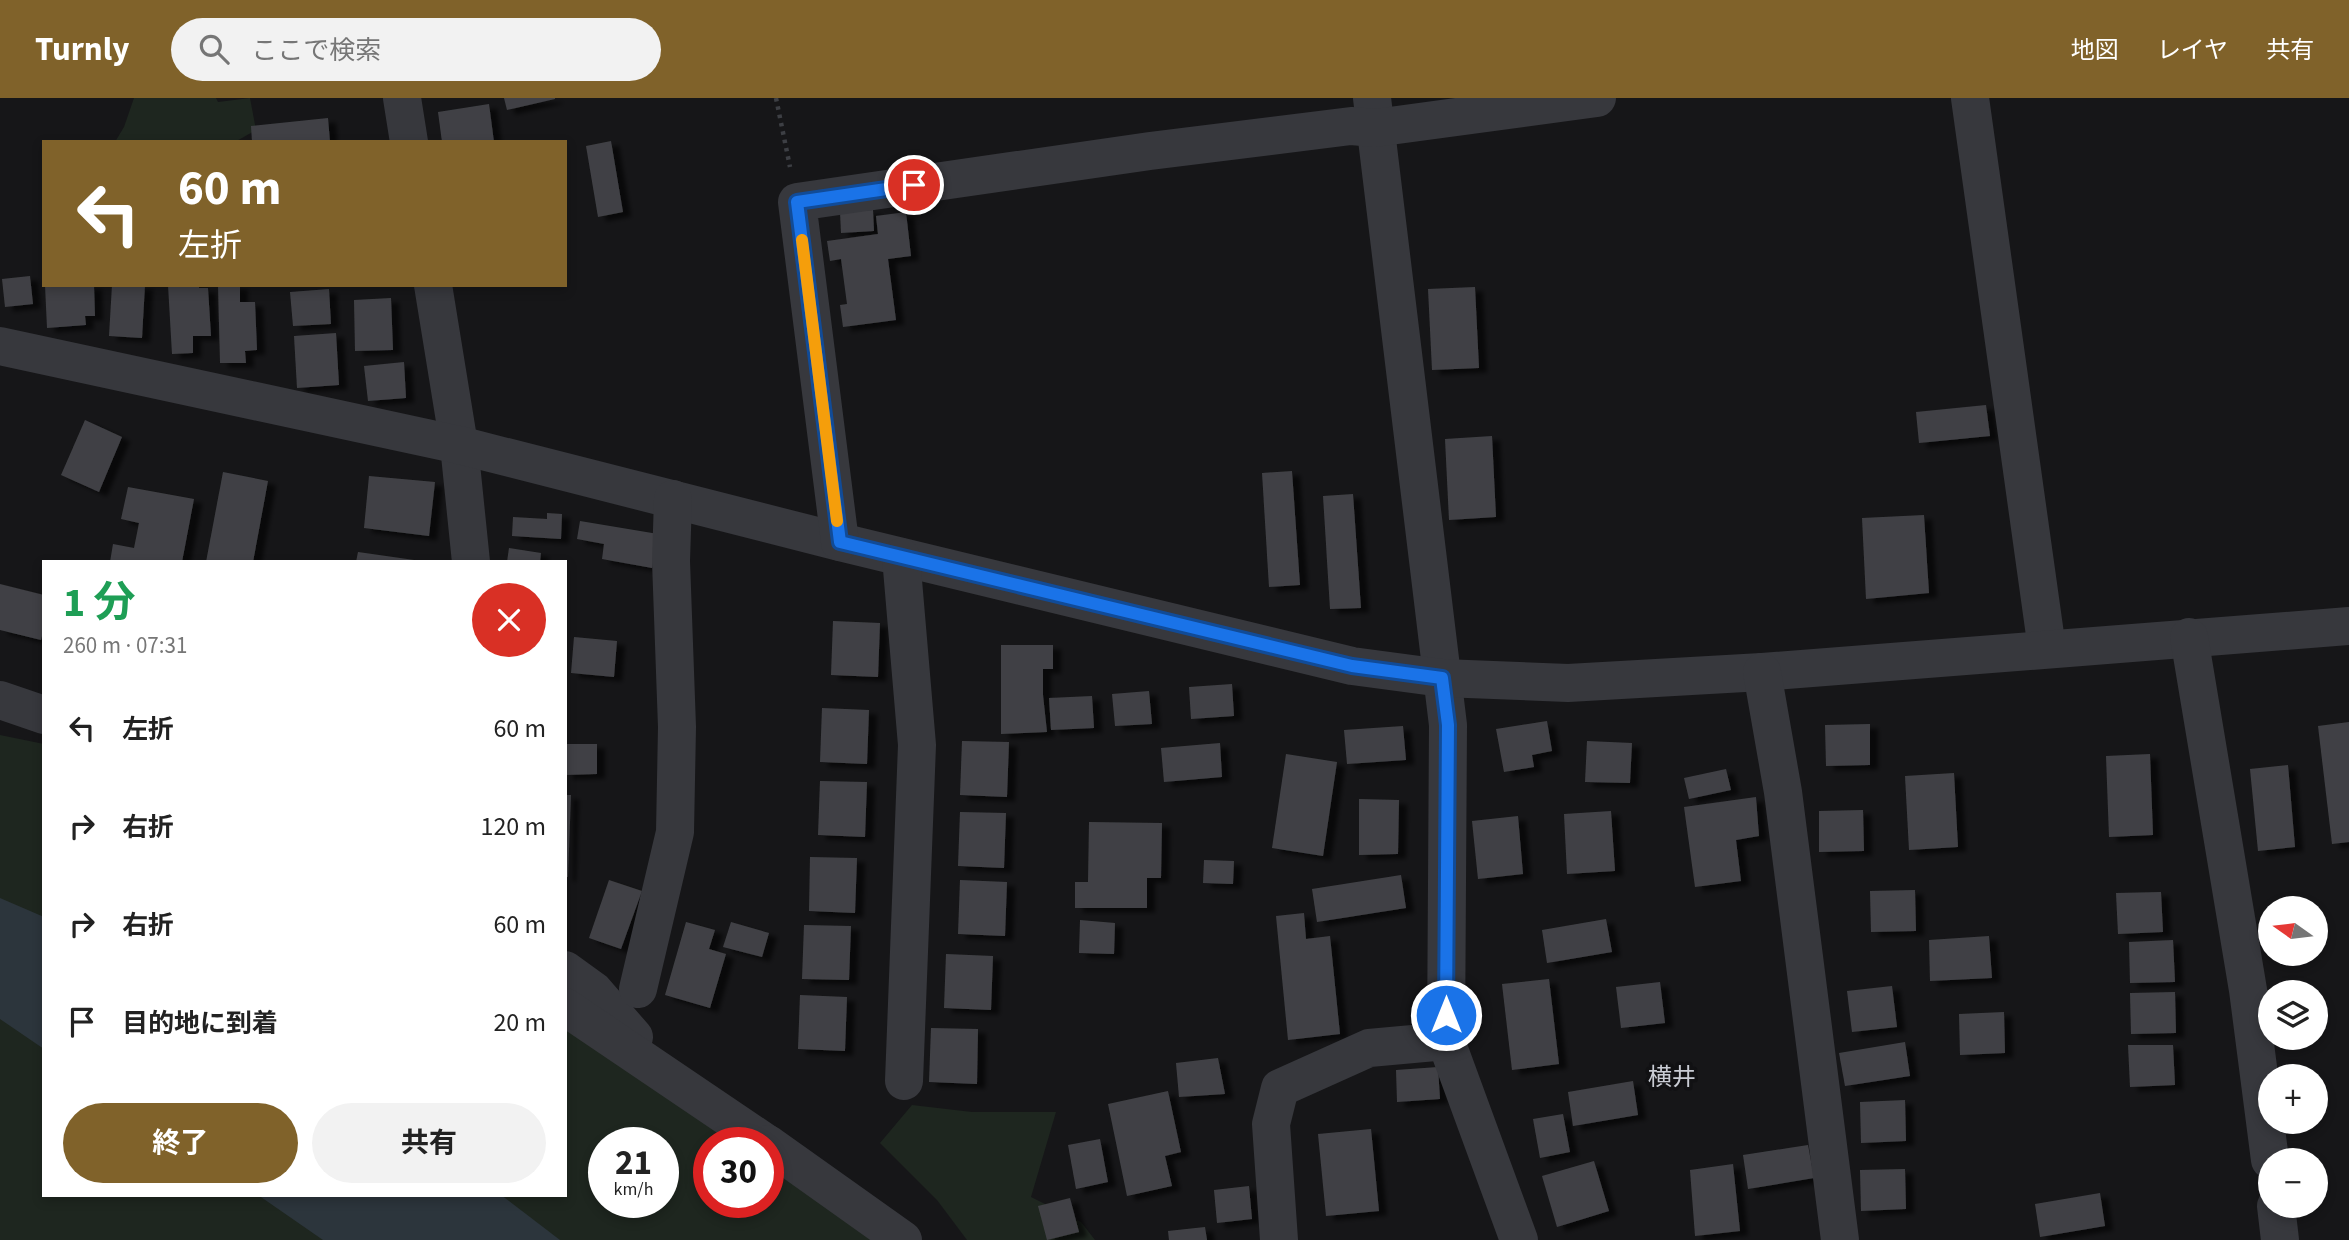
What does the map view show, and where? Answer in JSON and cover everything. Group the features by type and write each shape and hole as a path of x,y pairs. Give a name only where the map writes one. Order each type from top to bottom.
{"street":[{"path":"402,98 409,140"},
{"path":"840,542 797,202 1164,149 1351,126 1373,113 1597,98"},
{"path":"1970,98 2047,649"},
{"path":"1373,113 1448,725 1446,1041 1519,1240"},
{"path":"432,287 459,445 471,560"},
{"path":"0,346 459,445 840,542 1352,666 1442,678 1568,683 1762,672 2349,626"},
{"path":"638,989 675,832 677,727 671,561 673,499"},
{"path":"901,557 917,746 904,1081"},
{"path":"2189,637 2248,990 2268,1148"},
{"path":"1762,672 1783,792 1840,1240"},
{"path":"0,699 42,714"},
{"path":"567,971 594,991 665,1073"},
{"path":"567,1008 743,1127"},
{"path":"1279,1240 1271,1124 1280,1088 1369,1048 1446,1041"},
{"path":"784,1156 903,1240"},
{"path":"2277,1218 2280,1240"}],"path":[{"path":"776,98 797,202"}],"shaded area":[{"path":"134,98 216,98 218,102 250,98 256,130 238,140 116,140 124,127"},
{"path":"0,735 42,744 42,1197 567,1197 567,1015 737,1127 693,1127 693,1218 784,1218 784,1159 901,1240 0,1240"},
{"path":"0,898 42,916 42,1048 0,1019"},
{"path":"912,1105 972,1112 1056,1112 1031,1197 1081,1222 1095,1240 967,1240 937,1200 880,1143"},
{"path":"261,1197 504,1197 560,1240 323,1240"}],"building":[{"path":"504,98 555,98 555,99 507,110"},
{"path":"489,104 494,140 442,140 438,112"},
{"path":"328,118 330,140 252,140 251,126"},
{"path":"611,141 623,212 598,217 586,146"},
{"path":"873,210 874,231 841,233 840,212"},
{"path":"906,212 911,256 888,259 896,320 843,327 840,305 847,304 841,259 830,261 827,241 878,234 876,216"},
{"path":"30,276 33,304 5,307 2,279"},
{"path":"45,287 94,287 95,316 85,316 86,325 47,328"},
{"path":"112,287 145,287 142,338 109,336"},
{"path":"168,287 208,288 211,336 193,336 193,353 172,354"},
{"path":"218,287 240,287 240,302 255,302 257,350 245,351 246,363 220,363"},
{"path":"1475,287 1479,368 1432,370 1428,289"},
{"path":"329,289 331,324 293,326 290,292"},
{"path":"391,298 393,350 355,351 354,300"},
{"path":"336,333 339,385 297,388 294,336"},
{"path":"404,362 406,398 368,401 364,366"},
{"path":"1986,405 1990,436 1919,443 1916,412"},
{"path":"85,420 122,437 99,492 61,475"},
{"path":"1492,436 1496,517 1449,520 1445,439"},
{"path":"1292,471 1300,585 1269,587 1262,473"},
{"path":"223,472 268,481 253,560 206,560"},
{"path":"369,476 435,482 429,536 364,528"},
{"path":"128,487 194,499 182,560 110,560 113,544 134,548 139,523 121,519"},
{"path":"1353,494 1361,608 1330,609 1323,496"},
{"path":"547,513 562,514 561,539 512,536 513,517 547,519"},
{"path":"1924,515 1929,593 1866,599 1862,518"},
{"path":"580,521 658,534 652,568 602,559 604,544 577,539"},
{"path":"509,548 541,553 540,560 507,560"},
{"path":"358,552 414,560 356,560"},
{"path":"0,584 42,594 41,640 0,630"},
{"path":"833,621 880,623 878,677 831,675"},
{"path":"574,637 617,641 614,677 571,673"},
{"path":"1001,645 1053,645 1053,669 1043,669 1047,732 1001,734"},
{"path":"1232,684 1234,716 1191,719 1189,687"},
{"path":"1149,691 1152,724 1115,726 1112,694"},
{"path":"1092,696 1094,728 1051,730 1049,698"},
{"path":"822,708 869,710 867,764 820,762"},
{"path":"1547,721 1552,751 1532,755 1534,767 1504,772 1496,729"},
{"path":"2349,722 2349,842 2332,844 2318,726"},
{"path":"1870,724 1870,765 1826,766 1825,725"},
{"path":"1403,726 1406,760 1347,764 1344,730"},
{"path":"962,741 1009,742 1007,797 960,795"},
{"path":"1587,741 1632,743 1630,783 1585,782"},
{"path":"1220,743 1222,777 1164,782 1161,748"},
{"path":"567,744 597,744 597,774 567,775"},
{"path":"1286,754 1337,762 1323,856 1272,848"},
{"path":"2150,754 2153,835 2109,837 2106,756"},
{"path":"2288,765 2295,847 2258,851 2250,769"},
{"path":"1726,769 1731,790 1689,799 1684,778"},
{"path":"1954,773 1958,847 1909,850 1905,776"},
{"path":"820,781 867,782 865,837 818,835"},
{"path":"567,795 571,795 568,877"},
{"path":"1756,797 1759,836 1736,840 1741,881 1695,887 1684,807"},
{"path":"1359,799 1399,800 1398,854 1359,855"},
{"path":"1863,810 1864,851 1819,852 1819,811"},
{"path":"1611,811 1615,871 1567,874 1564,814"},
{"path":"960,812 1006,813 1004,868 958,866"},
{"path":"1518,816 1523,874 1478,879 1472,821"},
{"path":"1089,822 1162,823 1161,878 1147,878 1147,908 1075,908 1075,882 1088,882"},
{"path":"810,857 857,858 855,913 809,911"},
{"path":"1204,860 1234,861 1233,884 1203,883"},
{"path":"1401,875 1406,908 1317,922 1312,889"},
{"path":"609,880 642,891 621,949 589,938"},
{"path":"960,880 1007,882 1005,936 958,934"},
{"path":"1915,890 1916,931 1871,932 1870,891"},
{"path":"2161,892 2163,932 2118,934 2116,893"},
{"path":"1304,913 1306,939 1330,936 1340,1034 1288,1040 1276,916"},
{"path":"1606,919 1612,952 1547,963 1542,930"},
{"path":"1080,920 1115,923 1114,954 1079,953"},
{"path":"686,922 715,930 709,949 726,954 710,1008 665,995"},
{"path":"731,922 769,933 762,957 723,947"},
{"path":"804,925 851,926 849,980 802,979"},
{"path":"1989,936 1992,978 1930,981 1929,940"},
{"path":"2173,940 2175,982 2130,983 2129,942"},
{"path":"946,954 993,956 991,1010 944,1008"},
{"path":"1549,979 1559,1064 1512,1070 1502,984"},
{"path":"1660,982 1665,1023 1621,1028 1616,987"},
{"path":"1892,986 1897,1027 1852,1032 1847,991"},
{"path":"2175,992 2176,1033 2131,1034 2130,993"},
{"path":"800,995 847,997 845,1051 798,1049"},
{"path":"2004,1012 2005,1053 1960,1055 1959,1014"},
{"path":"931,1028 978,1029 977,1084 929,1082"},
{"path":"1905,1042 1910,1076 1845,1086 1839,1053"},
{"path":"2128,1045 2173,1045 2175,1085 2130,1087"},
{"path":"1218,1058 1225,1094 1179,1097 1176,1063"},
{"path":"1438,1067 1440,1099 1397,1102 1396,1070"},
{"path":"1633,1081 1638,1115 1573,1126 1568,1092"},
{"path":"1168,1091 1181,1152 1165,1156 1172,1186 1127,1196 1108,1104"},
{"path":"1905,1100 1906,1141 1861,1143 1860,1102"},
{"path":"1563,1114 1570,1152 1540,1158 1533,1119"},
{"path":"1371,1129 1379,1211 1326,1216 1318,1134"},
{"path":"1100,1139 1108,1182 1076,1189 1068,1145"},
{"path":"1808,1145 1814,1178 1748,1189 1743,1155"},
{"path":"1594,1161 1609,1211 1557,1227 1542,1176"},
{"path":"1733,1164 1740,1231 1695,1236 1690,1170"},
{"path":"1905,1169 1906,1209 1861,1211 1860,1170"},
{"path":"1249,1186 1252,1219 1217,1223 1214,1190"},
{"path":"2100,1193 2105,1226 2040,1237 2035,1204"},
{"path":"1070,1198 1079,1232 1047,1240 1038,1206"},
{"path":"1205,1227 1207,1240 1169,1240 1168,1231"}],"slow traffic":[{"path":"802,240 837,521"}],"district":[{"name":"横井","path":"1672,1077"}],"route":[{"path":"914,185 797,202 840,542 1352,666 1442,678 1448,725 1446,1015"}]}
